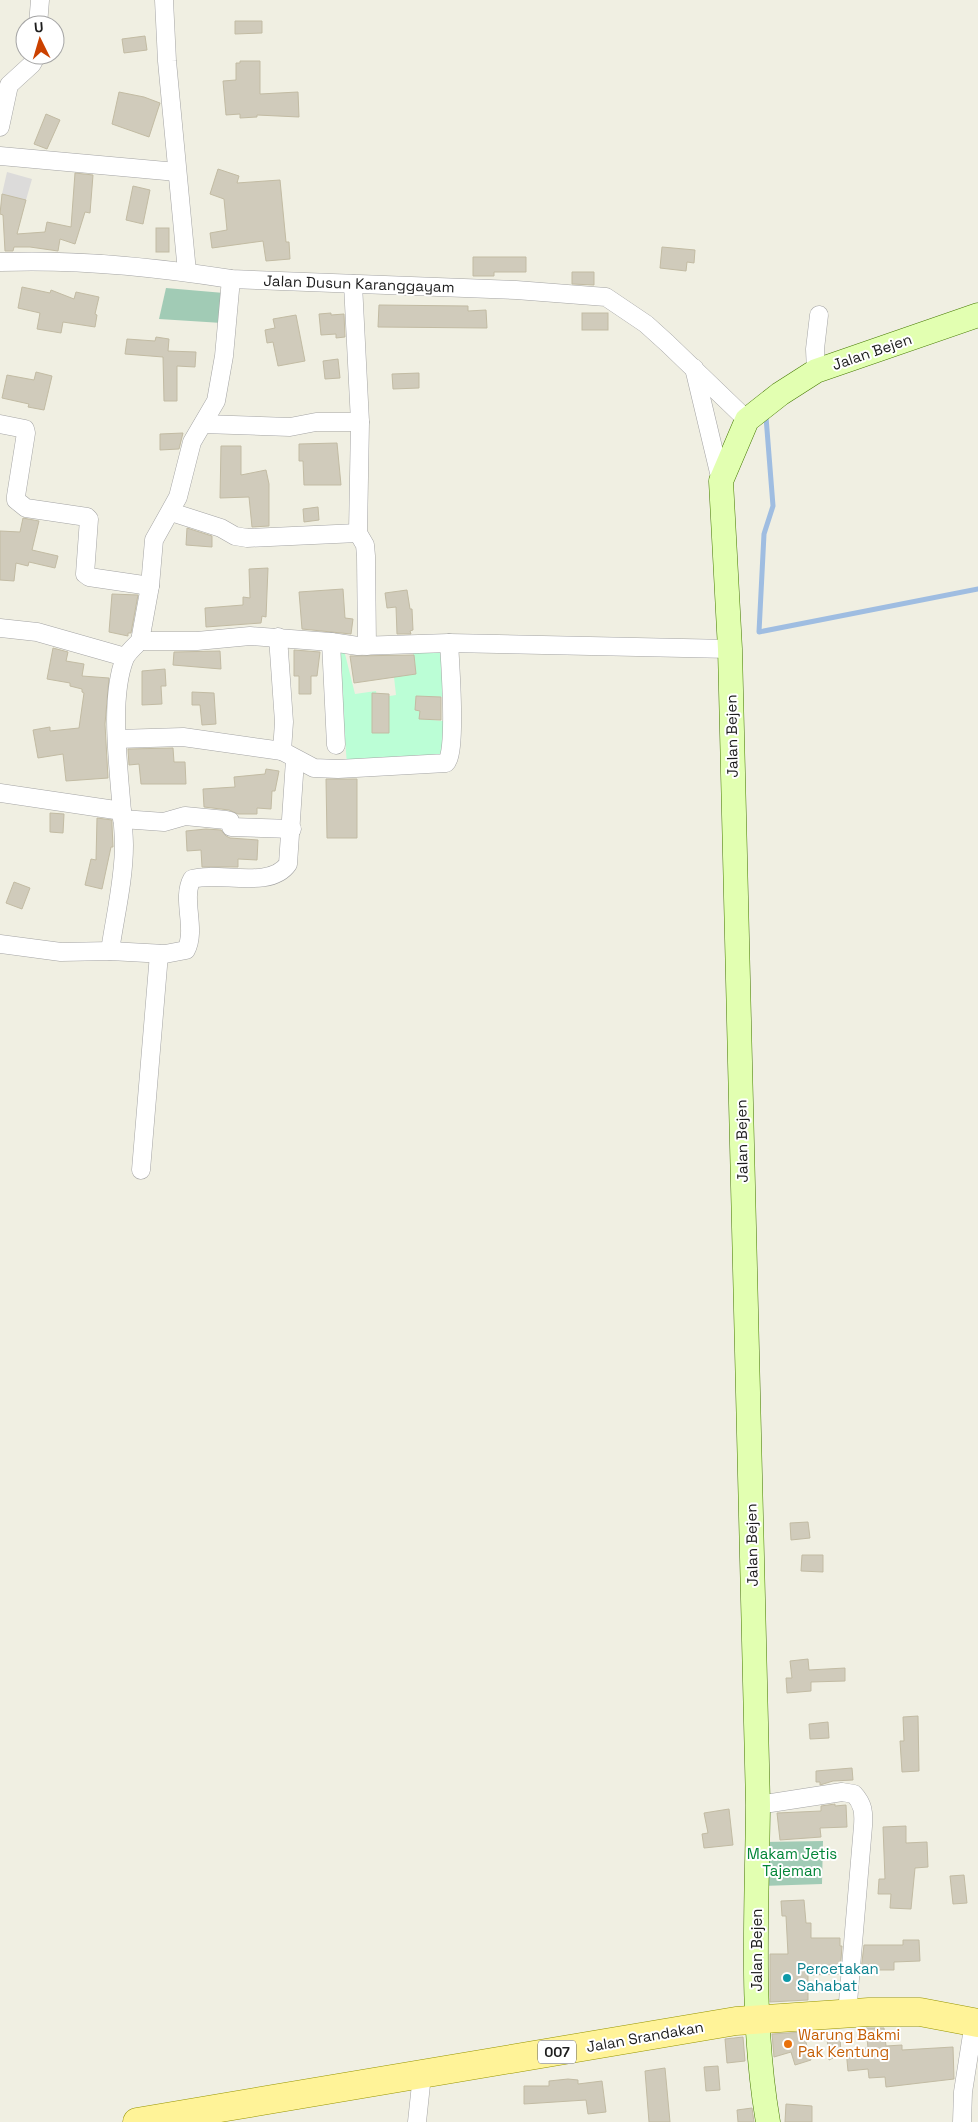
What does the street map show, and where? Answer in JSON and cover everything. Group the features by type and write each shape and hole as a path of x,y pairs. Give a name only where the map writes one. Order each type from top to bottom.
{"main road":[{"name":"Jalan Srandakan","path":"137,2122 736,2021 848,2014 920,2012 976,2023"}],"street":[{"path":"39,15 40,0"},
{"path":"164,0 167,62 187,272"},
{"path":"0,127 9,85 31,65"},
{"path":"0,156 178,172"},
{"name":"Jalan Dusun Karanggayam","path":"0,262 42,261 187,272 231,279 516,290 606,297 646,324 694,367 747,420"},
{"path":"110,951 123,866 117,739 119,684 126,657 140,641 150,586 154,540 178,497 192,442 216,402 224,356 231,279"},
{"path":"353,284 360,422 358,533 365,545 366,556 367,646"},
{"path":"816,371 815,349 819,315"},
{"name":"Jalan Bejen","path":"768,2122 761,2079 757,2020 758,1805 730,649 721,482 747,420 780,394 816,371 978,315"},
{"path":"694,367 721,482"},
{"path":"203,424 290,426 316,422 360,422"},
{"path":"0,424 25,429 26,433 16,496 16,500 20,505 26,508 89,519 84,568 85,574 89,577 150,586"},
{"path":"171,512 221,528 235,536 247,538 358,533"},
{"path":"0,628 38,632 126,657"},
{"path":"140,641 278,637 330,642 339,645 367,646 449,643 730,649"},
{"path":"0,944 61,952 179,953 186,950 190,942 188,892 192,879 277,875 288,864 292,829 278,637"},
{"path":"330,642 336,745"},
{"path":"117,739 183,737 288,756 314,768 338,769 449,761 451,754 452,701 449,643"},
{"path":"0,792 164,822 184,816 226,820 230,822 231,827 292,829"},
{"path":"140,1170 159,954"},
{"path":"758,1805 842,1792 854,1794 862,1802 864,1826 848,2014"},
{"path":"962,2122 963,2092 976,2023"},
{"path":"417,2122 422,2075"}],"shaded area":[{"path":"7,172 32,179 26,200 2,194"}],"green space":[{"path":"166,288 224,293 222,323 159,319"},
{"path":"412,645 445,648 446,697 416,696 415,710 420,711 420,719 445,721 447,758 347,765 338,646 343,646 355,694 376,691 377,698 396,695 394,677 416,673"},
{"name":"Makam Jetis Tajeman","path":"823,1841 822,1884 762,1886 763,1842"}],"building":[{"path":"235,21 262,21 262,33 235,34"},
{"path":"145,36 147,50 124,53 122,39"},
{"path":"240,61 260,61 260,94 298,92 299,117 257,115 257,117 240,118 240,114 226,115 223,81 236,80 236,63 240,63"},
{"path":"119,92 144,97 160,103 149,137 112,124"},
{"path":"46,114 60,120 47,149 34,144"},
{"path":"218,169 239,176 237,183 280,180 286,242 289,242 290,259 266,261 263,241 212,248 210,233 227,230 224,199 210,194"},
{"path":"75,173 93,175 90,213 85,212 75,244 60,239 58,251 14,247 13,251 5,251 3,215 0,214 2,194 26,200 17,234 45,232 47,222 71,227"},
{"path":"133,186 150,190 143,224 126,220"},
{"path":"156,228 169,228 169,252 156,252"},
{"path":"662,247 695,250 694,263 687,262 686,271 660,268"},
{"path":"473,257 526,257 526,272 494,272 494,276 473,276"},
{"path":"572,272 594,272 594,285 572,284"},
{"path":"22,287 50,293 51,290 74,299 76,292 99,297 95,314 97,315 95,327 63,322 61,333 37,329 40,313 18,308"},
{"path":"379,305 468,306 468,311 486,310 487,328 378,327"},
{"path":"331,313 331,315 344,314 345,337 336,338 336,334 321,335 319,314"},
{"path":"582,313 608,313 608,330 582,330"},
{"path":"296,315 305,361 278,366 273,342 267,343 265,330 275,328 273,319"},
{"path":"156,337 169,339 168,351 196,352 195,367 177,366 177,401 164,401 163,357 125,354 127,339 155,341"},
{"path":"338,359 340,378 325,379 323,361"},
{"path":"36,372 52,376 44,410 28,407 29,404 2,398 7,375 34,380"},
{"path":"419,373 419,388 393,389 392,374"},
{"path":"183,433 179,449 160,450 160,434"},
{"path":"337,443 341,485 304,485 303,461 299,461 299,444"},
{"path":"221,446 241,446 241,475 266,470 269,484 269,526 252,527 249,497 220,498"},
{"path":"318,507 319,520 304,522 303,509"},
{"path":"23,518 39,521 32,550 58,556 55,568 29,562 28,566 16,563 14,581 0,580 0,531 20,532"},
{"path":"187,528 212,536 212,547 186,545"},
{"path":"268,568 266,617 262,616 261,623 206,627 205,608 243,605 243,597 250,598 249,569"},
{"path":"343,589 345,618 353,619 351,634 302,629 299,592"},
{"path":"407,590 410,609 412,609 413,630 410,631 411,634 397,634 396,607 387,608 385,593"},
{"path":"112,594 138,595 131,633 128,633 128,636 109,632"},
{"path":"53,648 68,652 66,661 84,664 82,676 109,678 105,724 108,778 66,781 63,754 38,758 33,730 50,727 50,731 79,728 84,693 82,689 70,686 70,683 47,679"},
{"path":"294,650 320,652 317,676 311,676 311,694 299,694 299,676 294,676"},
{"path":"220,651 221,669 173,665 174,652"},
{"path":"414,655 416,674 354,683 350,656"},
{"path":"165,669 166,686 161,686 162,704 142,705 142,671"},
{"path":"192,692 214,693 216,724 202,725 200,705 192,705"},
{"path":"372,693 389,694 389,733 372,733"},
{"path":"416,696 441,697 441,720 419,719 420,711 415,710"},
{"path":"173,748 174,762 185,762 186,784 141,784 139,764 129,765 128,749"},
{"path":"266,769 279,771 275,791 272,791 271,809 257,808 257,814 238,814 229,810 204,807 203,789 235,787 234,777 265,774"},
{"path":"326,779 357,779 357,838 327,838"},
{"path":"50,813 64,814 63,833 50,832"},
{"path":"97,818 112,820 113,847 111,847 102,889 85,885 91,859 96,860"},
{"path":"221,830 230,838 258,840 257,860 238,859 238,867 202,867 201,850 187,851 186,831"},
{"path":"14,882 30,888 22,909 6,903"},
{"path":"808,1522 810,1538 791,1540 790,1523"},
{"path":"802,1555 823,1555 823,1572 801,1571"},
{"path":"808,1659 809,1670 845,1668 845,1681 811,1682 811,1691 787,1693 786,1678 792,1678 790,1661"},
{"path":"918,1716 919,1771 902,1772 900,1741 904,1741 903,1717"},
{"path":"828,1722 829,1738 810,1739 809,1724"},
{"path":"852,1768 853,1780 833,1781 820,1785 820,1782 816,1782 816,1771"},
{"path":"835,1804 835,1806 846,1805 847,1827 820,1828 821,1837 780,1840 777,1813 821,1811 821,1806"},
{"path":"729,1809 733,1845 704,1848 702,1834 708,1833 704,1813"},
{"path":"906,1826 906,1843 927,1842 928,1867 915,1868 911,1909 890,1908 891,1894 878,1894 879,1879 885,1879 883,1827"},
{"path":"964,1875 967,1903 953,1904 950,1876"},
{"path":"804,1900 806,1923 811,1923 811,1938 840,1938 840,1946 842,1946 840,1974 808,1975 808,2000 770,2002 770,1954 788,1954 786,1916 782,1916 781,1901"},
{"path":"903,1940 919,1940 920,1961 894,1962 894,1970 861,1970 864,1945 903,1945"},
{"path":"866,2028 884,2028 886,2046 902,2045 902,2050 953,2047 954,2079 886,2087 885,2077 869,2078 868,2069 848,2071 846,2050 868,2048"},
{"name":"Warung Bakmi Pak Kentung","path":"803,2032 811,2060 795,2065 791,2052 774,2057 772,2034"},
{"path":"840,2036 841,2054 829,2060 827,2038"},
{"path":"743,2037 745,2061 727,2063 725,2039"},
{"path":"718,2066 720,2090 706,2091 704,2067"},
{"path":"665,2068 670,2122 649,2122 645,2071"},
{"path":"578,2080 578,2084 602,2081 606,2112 588,2114 586,2100 524,2104 524,2086 549,2086 549,2081"},
{"path":"786,2104 812,2106 812,2122 785,2122"},
{"path":"752,2108 754,2122 738,2122 737,2110"}],"waterway":[{"path":"766,417 773,506 764,534 759,632 978,589"}],"place":[{"name":"Percetakan Sahabat","path":"787,1978"},
{"name":"Warung Bakmi Pak Kentung","path":"788,2044"}]}
